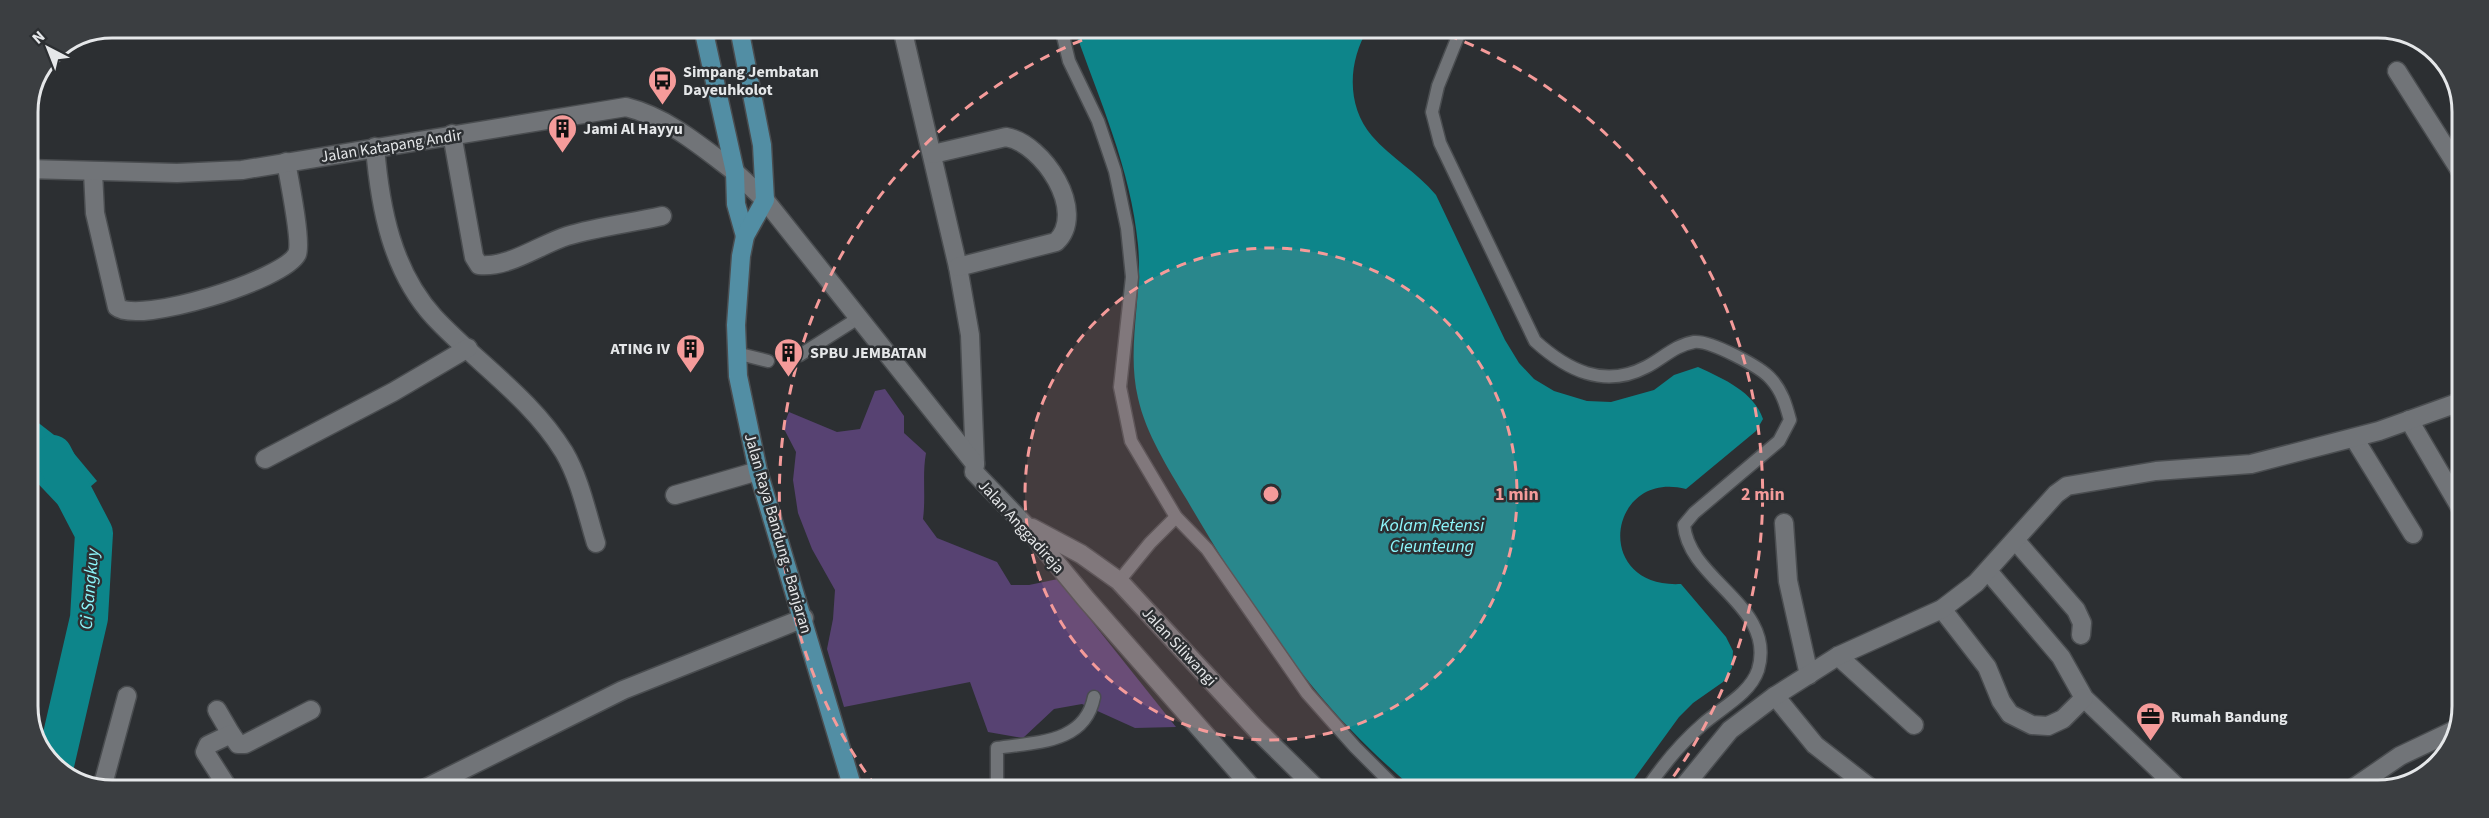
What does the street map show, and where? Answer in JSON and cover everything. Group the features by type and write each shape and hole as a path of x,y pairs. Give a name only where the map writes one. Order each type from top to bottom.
{"main road":[{"name":"Jalan Raya Bandung - Banjaran","path":"705,37 735,172 736,204 745,236"},
{"path":"741,37 762,145 765,200"},
{"name":"Jalan Raya Bandung - Banjaran","path":"765,200 745,236 738,289 736,353 738,376 758,471 804,618 850,780"}],"street":[{"path":"904,37 958,267 970,335 975,464"},
{"path":"2397,71 2451,155"},
{"name":"Jalan Katapang Andir","path":"37,169 93,172 242,170 626,107 644,111 686,136 735,172"},
{"path":"452,134 474,257 479,265 488,266 517,257 576,234 662,216"},
{"path":"933,154 1006,137 1015,138 1024,143 1056,178 1066,204 1068,225 1064,235 1056,242 958,267"},
{"path":"375,147 380,197 392,247 408,279 433,316 522,399 565,453 582,495 596,543"},
{"path":"93,172 94,213 117,307 121,310 143,310 172,307 232,291 291,261 298,247 286,162"},
{"name":"Jalan Anggadireja","path":"735,172 765,200 860,317 975,464 974,472 1025,525 1086,599 1245,780"},
{"path":"266,459 393,392 468,348"},
{"path":"1690,780 1730,730 1774,696 1838,656 1942,609 1988,571 2056,494 2067,486 2156,471 2251,464 2354,438 2451,405"},
{"path":"2409,420 2452,493"},
{"path":"2354,438 2413,534"},
{"path":"675,495 758,471"},
{"path":"1784,523 1788,581 1809,675"},
{"name":"Jalan Siliwangi","path":"1025,525 1081,554 1119,581 1256,729 1308,780"},
{"path":"2016,541 2076,610 2082,623 2082,635"},
{"path":"1988,571 2061,657 2084,698 2170,780"},
{"path":"1942,609 1987,667 2001,701 2010,714 2032,725 2048,726 2063,719 2084,698"},
{"path":"442,780 623,690 804,618"},
{"path":"1838,656 1914,724"},
{"path":"104,780 127,696"},
{"path":"1774,696 1815,745 1861,780"},
{"path":"218,710 238,744 245,744 311,710"},
{"path":"223,780 205,748 231,734"},
{"path":"2365,780 2400,756 2446,734"}],"lane":[{"path":"1063,37 1070,61 1098,121 1112,161 1127,228 1132,277 1120,387 1131,441 1176,517 1207,549 1307,693 1388,780"},
{"path":"1458,37 1438,86 1432,112 1440,143 1535,341 1557,361 1580,372 1604,378 1645,368 1674,349 1696,341 1731,353 1771,378 1784,399 1790,420 1779,441 1694,513 1684,525 1685,539 1745,611 1758,633 1761,659 1754,680 1681,745 1654,780"},
{"path":"800,355 860,317"},
{"path":"736,353 768,362"},
{"path":"1119,581 1176,517"},
{"path":"997,780 997,748 1062,737 1082,724 1092,711 1094,697"}],"shaded area":[{"path":"885,389 904,416 904,433 926,453 923,519 937,538 997,562 1011,585 1029,585 1058,579 1176,727 1135,728 1082,704 1054,709 1023,738 988,732 970,682 844,707 827,649 833,619 835,590 812,549 798,513 793,480 796,452 783,427 789,412 837,432 860,429 875,391"}],"water":[{"name":"Kolam Retensi Cieunteung","path":"1077,37 1364,37 1357,55 1353,83 1354,97 1364,124 1379,144 1421,179 1436,195 1505,340 1519,363 1534,379 1554,391 1587,401 1611,402 1654,390 1674,375 1698,367 1737,387 1753,401 1763,419 1756,431 1686,489 1660,488 1640,496 1626,512 1620,531 1622,551 1633,568 1652,581 1681,584 1726,637 1733,651 1732,668 1723,682 1693,703 1679,717 1633,780 1404,780 1352,731 1307,679 1242,590 1172,476 1146,425 1138,398 1134,360 1138,245 1129,189 1113,135"},
{"path":"38,422 67,445 97,481 63,510 38,483"}],"waterway":[{"name":"Ci Sangkuy","path":"53,454 94,533 89,618 57,756"}],"place":[{"name":"Simpang Jembatan Dayeuhkolot","path":"662,106"},
{"name":"Jami Al Hayyu","path":"562,154"},
{"name":"ATING IV","path":"691,374"},
{"name":"SPBU JEMBATAN","path":"789,378"},
{"name":"Rumah Bandung","path":"2150,742"}]}
